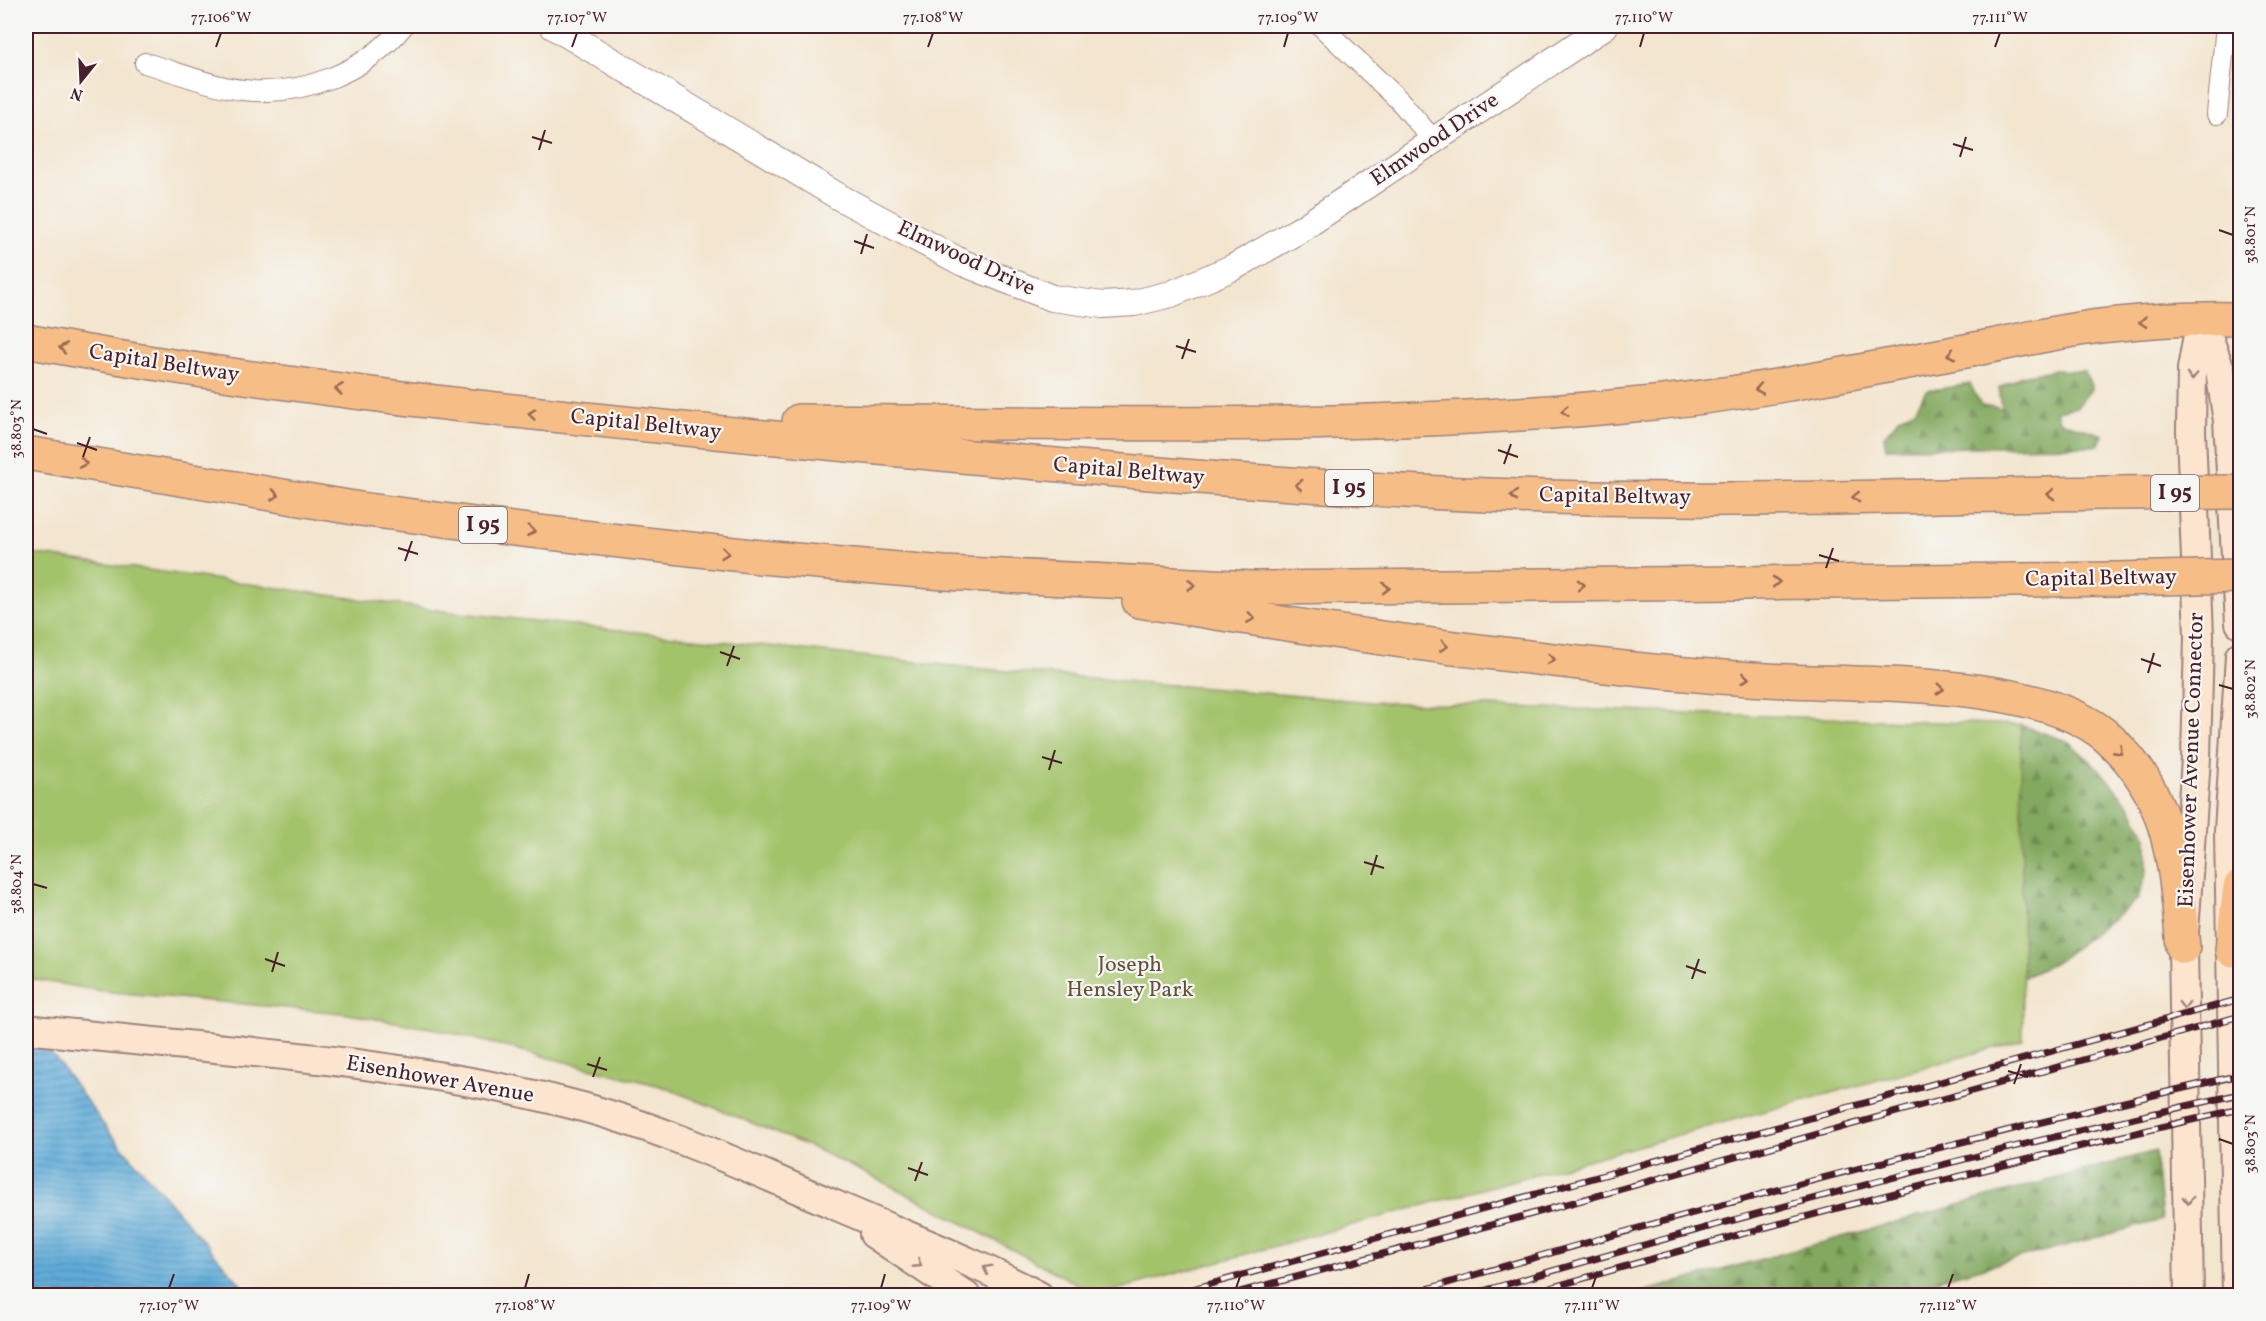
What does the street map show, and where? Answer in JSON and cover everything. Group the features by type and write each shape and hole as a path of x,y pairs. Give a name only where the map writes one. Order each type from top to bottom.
{"highway":[{"path":"591,420 1240,423 1406,420 1544,413 1646,404 1746,391 2107,325 2202,318 2241,319"},
{"name":"Capital Beltway","path":"26,341 224,374 591,420 1159,476 1442,493 1706,498 2241,492"},
{"name":"Capital Beltway","path":"26,453 360,509 489,526 761,557 944,573 1254,588 2241,576"},
{"path":"944,573 1493,653 1766,680 1927,687 2041,702 2070,712 2106,736 2152,792 2170,841 2183,947"},
{"path":"2232,950 2241,887"}],"main road":[{"name":"Eisenhower Avenue Connector","path":"2202,318 2220,370 2228,421 2241,623"},
{"name":"Eisenhower Avenue Connector","path":"2189,1296 2183,947 2196,758 2199,636 2191,431 2192,369 2202,318"},
{"name":"Eisenhower Avenue Connector","path":"2237,1296 2229,831 2241,656"},
{"name":"Eisenhower Avenue","path":"26,1029 407,1070 569,1104 652,1130 732,1161 977,1263 1039,1296"},
{"name":"Eisenhower Avenue","path":"836,1206 966,1296"}],"street":[{"path":"145,63 244,90 281,90 322,81 356,66 385,44 403,26"},
{"name":"Elmwood Drive","path":"553,26 841,198 943,252 1034,292 1084,304 1134,303 1203,283 1301,229 1605,26"},
{"path":"1321,26 1399,100 1434,141"},
{"path":"2217,114 2226,26"}],"green space":[{"path":"2053,370 2085,371 2092,388 2077,407 2056,411 2059,421 2103,435 2098,446 1886,448 1884,436 1900,417 1915,410 1926,391 1970,384 1981,405 2002,408 1999,388 2022,376"},
{"name":"Joseph Hensley Park","path":"26,553 451,612 972,668 1371,702 2021,725 2023,1040 1098,1295 905,1193 818,1150 664,1087 436,1029 342,1013 101,991 26,978"},
{"path":"2021,725 2069,742 2099,769 2129,805 2147,837 2147,871 2138,899 2057,962 2022,978"},
{"path":"2155,1151 2162,1220 1880,1295 1631,1295"}],"water":[{"path":"26,1018 110,1133 250,1295 26,1295"}],"railway":[{"path":"1167,1296 2240,999"},
{"path":"1225,1296 1521,1217 2240,1016"},
{"path":"1404,1296 1612,1235 1820,1178 2240,1075"},
{"path":"1466,1296 1852,1188 2045,1139 2240,1094"},
{"path":"1522,1296 1880,1197 2060,1151 2240,1109"}]}
